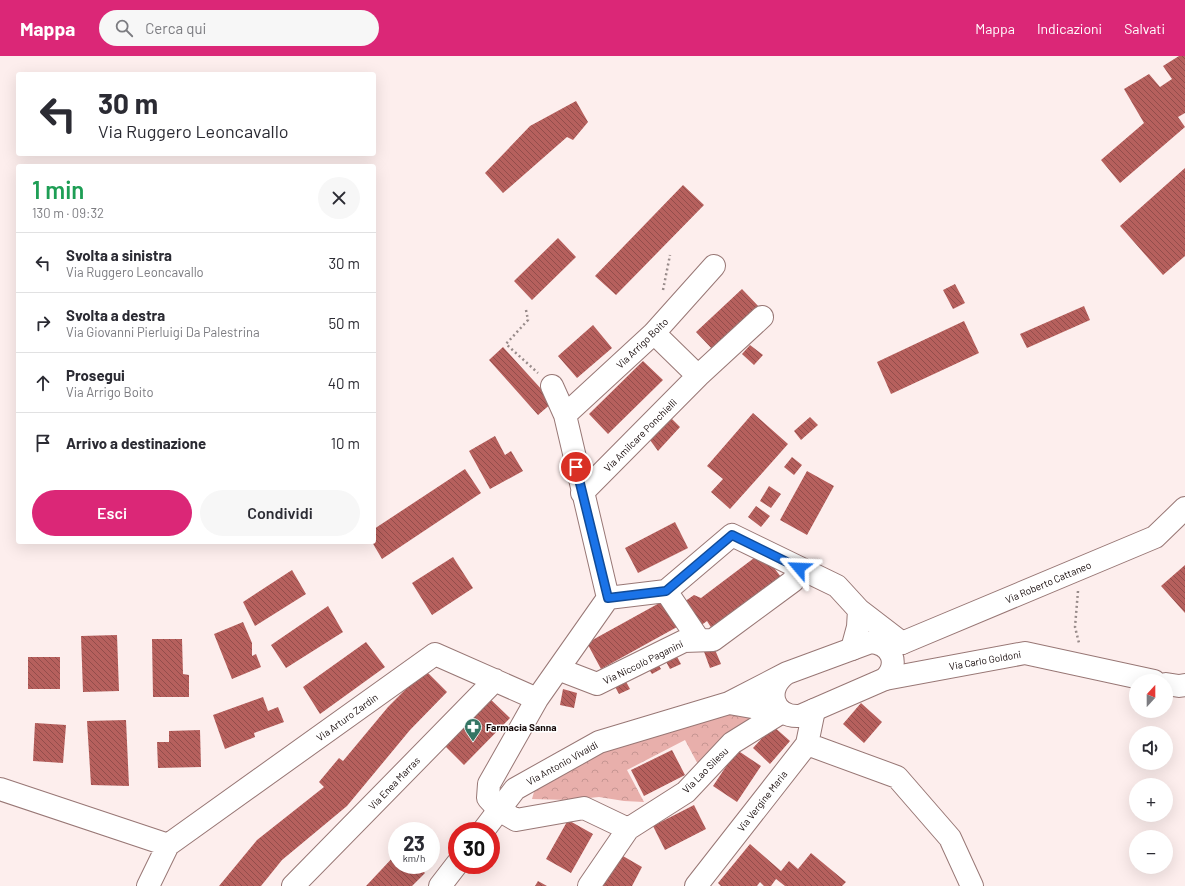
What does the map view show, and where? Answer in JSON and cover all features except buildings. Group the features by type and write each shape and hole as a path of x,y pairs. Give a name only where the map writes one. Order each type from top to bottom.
{"street":[{"name":"Via Arrigo Boito","path":"564,415 654,333 714,266"},
{"name":"Via Amilcare Ponchielli","path":"582,493 698,376 762,317"},
{"path":"654,333 698,376"},
{"path":"552,386 564,415 608,598"},
{"name":"Via Roberto Cattaneo","path":"894,661 1080,569 1155,537 1185,508"},
{"path":"628,829 584,808 516,820 499,810 488,798 489,784 537,699 608,598 666,591 732,535 837,586 859,610 894,661"},
{"name":"Via Niccolò Paganini","path":"558,669 597,684 684,641 713,640 793,581 799,568"},
{"path":"666,591 699,640"},
{"path":"859,610 858,627 862,645 894,661"},
{"name":"Via Antonio Vivaldi","path":"490,822 515,789 599,742 729,703 787,673 862,645"},
{"name":"Via Carlo Goldoni","path":"894,661 1025,653 1129,675"},
{"name":"Via Arturo Zardin","path":"148,886 168,845 435,654 537,699"},
{"name":"Via Antonio Vivaldi","path":"729,703 780,710 795,717 805,715 894,661"},
{"path":"780,710 774,700 773,690 777,681 787,673"},
{"name":"Via Enea Marras","path":"293,886 495,680"},
{"path":"1173,685 1185,685"},
{"name":"Via Lao Silesu","path":"589,886 628,829 686,792 732,743 780,710"},
{"name":"Via Vergine Maria","path":"698,885 807,744 814,710"},
{"path":"807,744 896,777 950,838 972,886"},
{"path":"0,789 168,845"},
{"path":"440,886 449,874"}],"path":[{"path":"526,310 528,320 506,344 552,386"},
{"path":"1080,569 1075,627 1080,648 1096,668"}],"green space":[{"path":"718,710 762,716 701,770 685,740 627,770 644,802 624,801 599,797 568,800 532,799 537,781 601,747"}],"place":[{"name":"Farmacia Sanna","path":"473,742"}],"route":[{"path":"576,467 608,598 666,591 732,535 799,568"}]}
